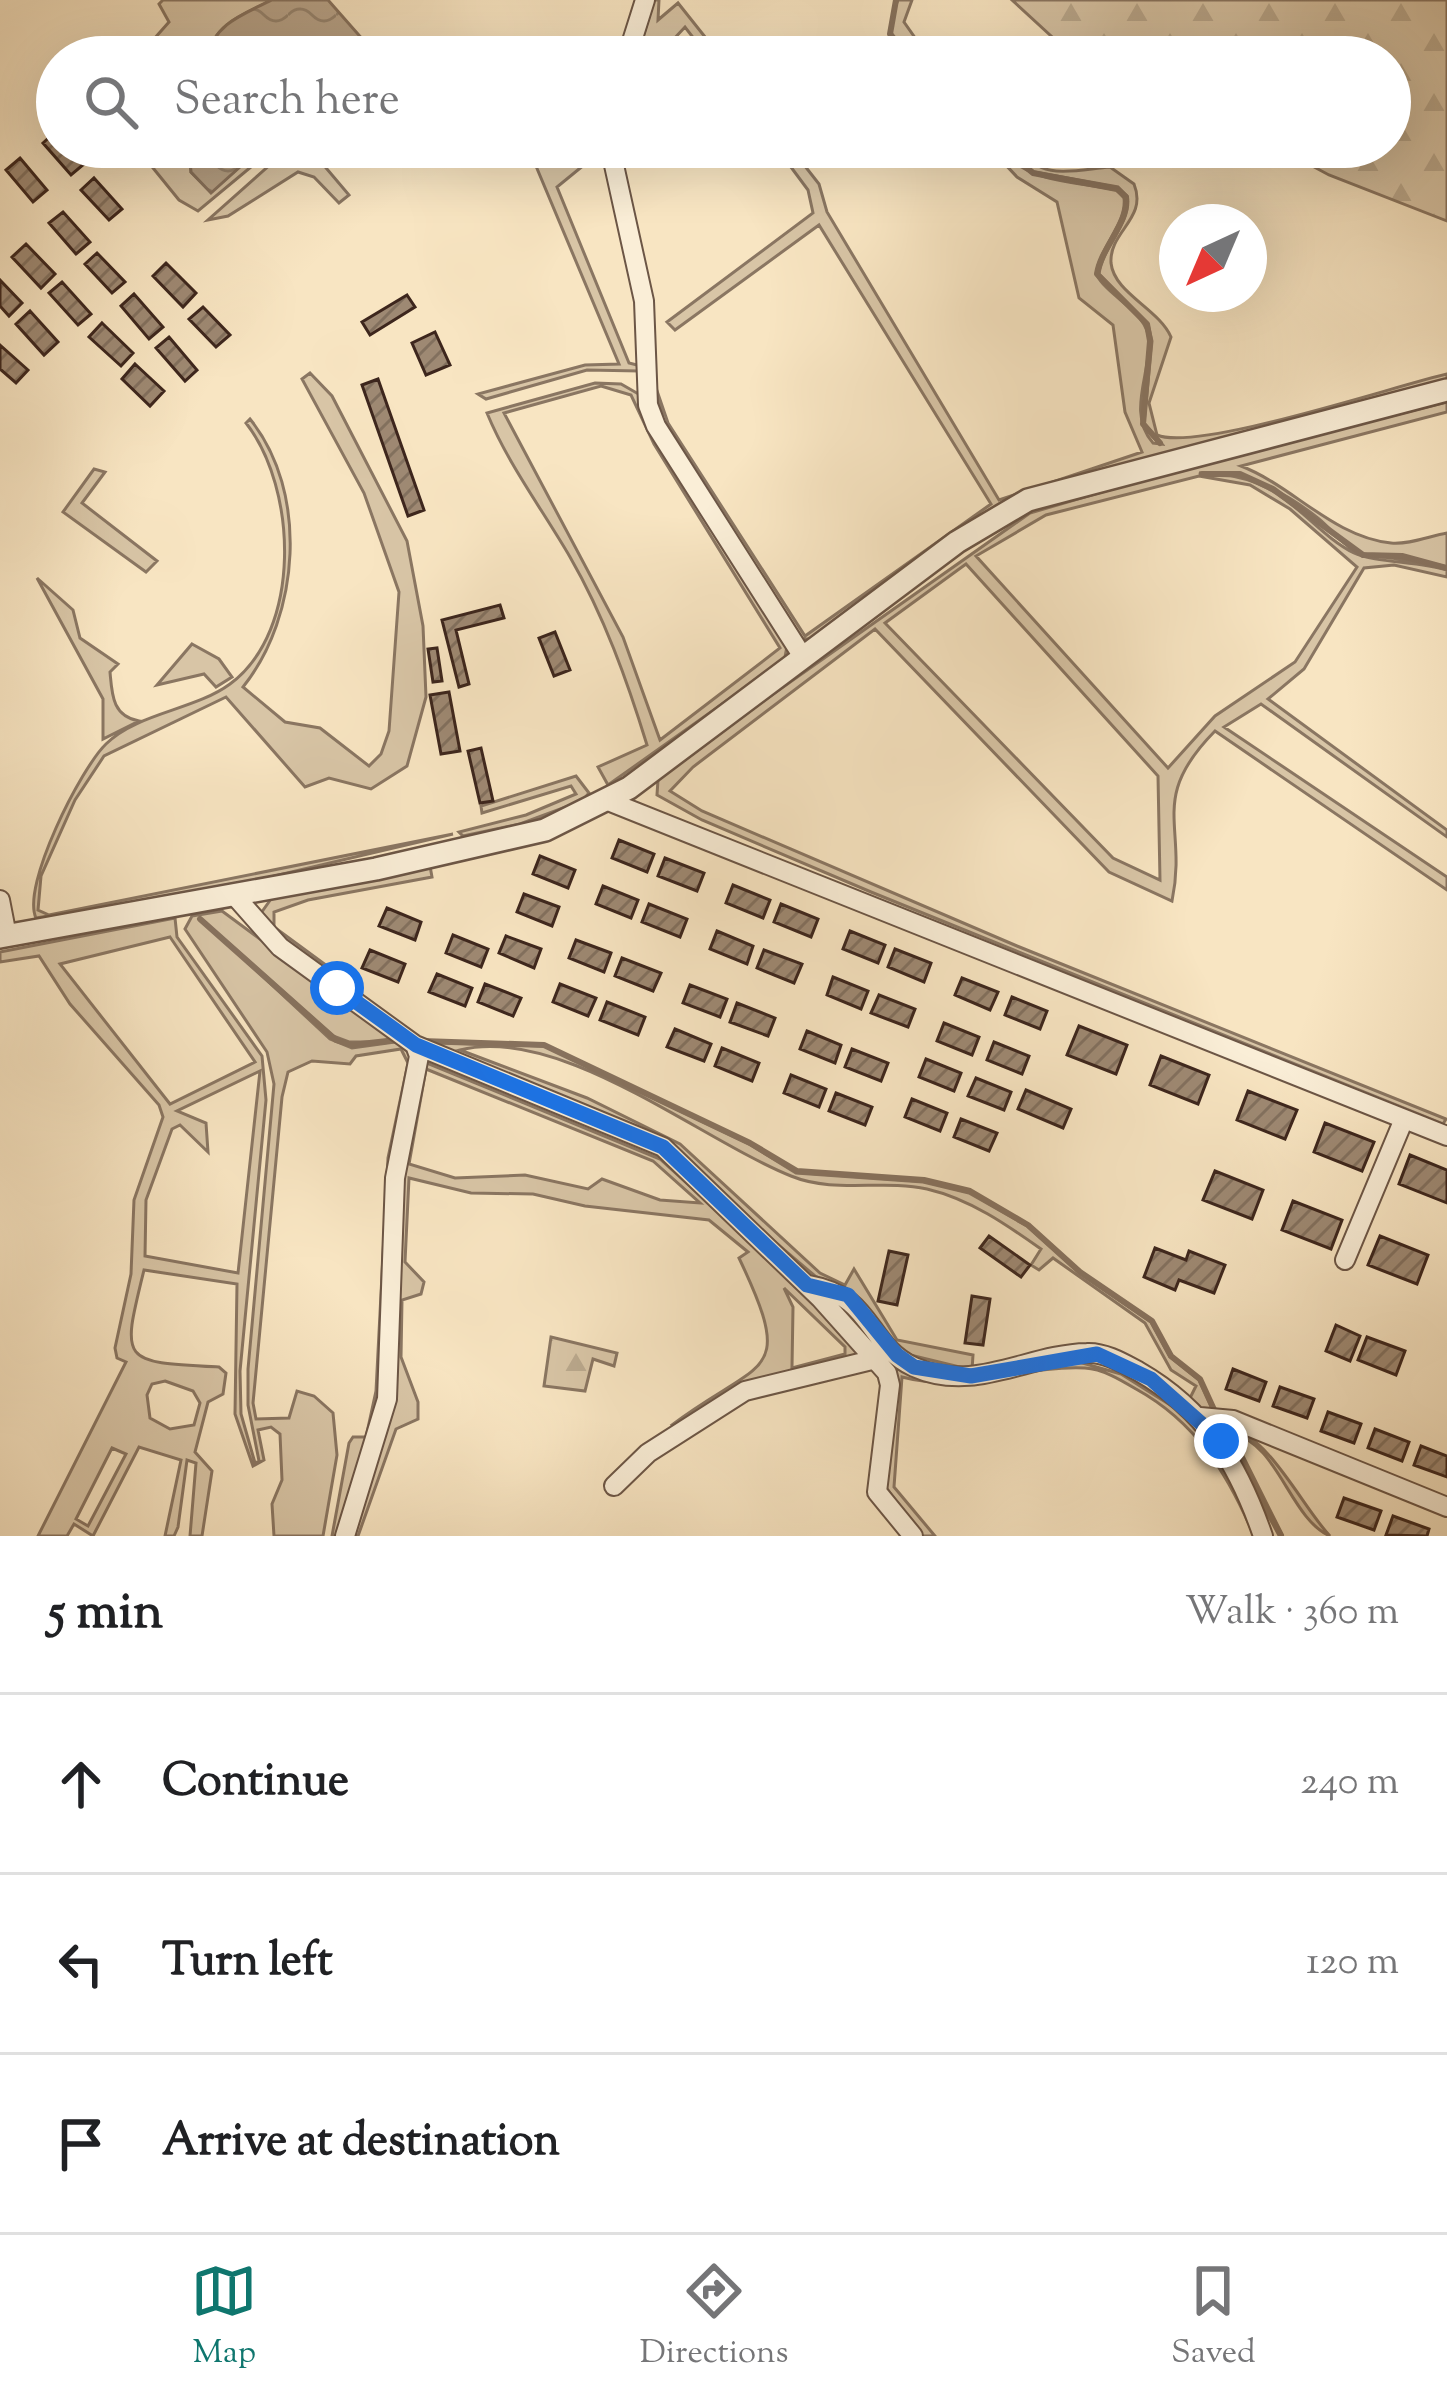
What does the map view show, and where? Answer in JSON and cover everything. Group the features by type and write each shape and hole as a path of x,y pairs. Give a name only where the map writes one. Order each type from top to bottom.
{"street":[{"path":"634,36 645,0"},
{"path":"615,168 644,301 648,405 656,426 803,657"},
{"path":"0,900 3,936 514,839 608,801 957,542 1028,500 1447,390"},
{"path":"608,801 1447,1136"},
{"path":"234,895 280,947 416,1045 663,1147 807,1285 876,1359 890,1385 877,1492 913,1536"},
{"path":"345,1536 388,1399 394,1178 418,1057 416,1045"},
{"path":"1345,1260 1404,1119"},
{"path":"807,1285 848,1295 897,1355 914,1367 971,1376 1097,1354 1151,1379 1200,1417 1221,1441 1263,1536"},
{"path":"614,1486 648,1453 745,1391 876,1359"},
{"path":"1200,1417 1233,1420 1447,1507"}],"green space":[{"path":"163,0 272,0 241,15 216,36 157,36 169,22 159,4"},
{"path":"654,0 659,0 658,20 678,3 704,36 692,36 685,27 677,36 643,36"},
{"path":"898,0 912,0 904,22 914,36 893,36"},
{"path":"1012,0 1447,0 1447,221 1316,168 1411,168 1411,36 1051,36"},
{"path":"153,168 191,168 211,192 238,168 250,168 198,211 179,200"},
{"path":"266,168 326,168 349,195 339,203 314,177 298,172 228,216 208,220"},
{"path":"537,168 580,168 557,187 629,363 641,366 639,371 587,370 486,399 478,394 585,365 619,364"},
{"path":"792,168 806,168 819,184 827,212 999,500 1142,452 1125,412 1113,325 1079,298 1057,202 1009,168 1117,190 1124,198 1121,217 1096,274 1147,331 1141,407 1145,432 1153,443 1162,444 1144,423 1152,341 1148,324 1099,274 1125,215 1127,196 1118,187 1029,168 1111,168 1134,184 1136,207 1116,242 1111,263 1120,283 1171,337 1149,403 1157,435 1212,434 1447,374 1447,382 1032,490 995,507 810,639 802,639 665,428 655,385 668,423 805,636 991,504 819,225 675,330 667,322 813,213 808,190"},
{"path":"310,373 332,396 407,541 423,626 426,697 407,766 371,789 329,778 305,787 226,697 104,756 75,800 41,876 38,910 49,915 453,834 227,887 36,918 37,881 45,855 95,757 134,725 230,684 254,660 270,630 281,595 283,520 263,451 246,423 250,419 282,482 290,554 276,625 243,687 285,722 320,728 369,766 381,754 389,731 399,592 364,493 302,379"},
{"path":"595,383 621,384 642,396 787,646 785,657 773,668 608,785 598,767 647,745 594,602 487,413","holes":["601,386 631,395 654,444 780,648 660,740 623,637 504,413"]},
{"path":"1447,402 1447,412 1241,466 1370,539 1412,542 1447,533 1447,567 1354,550 1277,491 1263,486 1354,553 1447,570 1447,577 1394,565 1364,568 1304,669 1268,699 1447,830 1447,837 1261,704 1224,727 1447,877 1447,890 1215,731 1194,755 1176,795 1172,901 1109,872 875,629 693,767 670,791 702,811 1017,946 1446,1119 1443,1124 871,892 702,820 657,795 658,780 671,766 1030,513 1191,466","holes":["1199,476 1250,485 1290,509 1357,567 1295,662 1215,716 1168,768 976,556 1046,515","966,564 1158,776 1160,880 1113,858 885,623"]},
{"path":"94,469 105,472 82,503 157,561 146,572 63,512"},
{"path":"37,578 73,610 80,638 118,664 110,672 115,703 123,714 139,721 103,739 103,699"},
{"path":"192,644 219,659 232,677 216,687 204,674 157,685"},
{"path":"576,776 589,793 582,801 520,824 463,836 459,832 526,815 576,794 571,786 482,813 481,806"},
{"path":"430,866 432,877 308,900 274,912 274,927 353,985 348,991 277,939 259,916 271,899"},
{"path":"222,911 412,1052 383,1398 340,1536 332,1536 349,1443 353,1437 366,1437 376,1391 388,1158 408,1063 401,1049 356,1056 350,1064 312,1061 288,1072 282,1097 253,1403 256,1419 289,1418 297,1391 314,1396 333,1413 337,1455 323,1536 274,1536 272,1504 282,1480 280,1434 271,1427 258,1430 264,1460 253,1466 235,1414 237,1284 144,1270 132,1324 136,1351 162,1363 219,1367 226,1373 223,1394 208,1402 195,1452 212,1471 202,1536 190,1536 196,1463 187,1460 178,1527 174,1536 165,1536 181,1460 139,1447 93,1536 74,1524 67,1536 38,1536 126,1362 117,1358 115,1348 131,1274 134,1200 163,1117 159,1105 70,1004 39,956 0,962 0,952 175,918 177,937 262,1056 266,1100 240,1371 241,1414 255,1463 259,1461 248,1405 248,1369 274,1084 267,1052 185,929 192,916","holes":["199,917 333,1036 349,1042 395,1042 352,1048 330,1039","170,937 255,1062 170,1104 60,964","260,1071 238,1273 145,1256 146,1200 172,1129 180,1125 208,1152 206,1123 177,1111","165,1381 193,1391 200,1403 194,1425 170,1429 150,1418 147,1395 152,1384","112,1448 126,1454 88,1526 76,1519"]},
{"path":"419,1042 544,1046 749,1144 796,1173 923,1182 969,1193 1027,1226 1080,1273 1151,1322 1170,1357 1199,1380 1215,1415 1188,1402 1196,1386 1171,1370 1145,1323 1053,1258 1039,1270 1031,1265 1041,1249 973,1206 910,1186 842,1185 791,1176 585,1069 541,1054 499,1047 460,1050 587,1098 680,1144 820,1273 845,1285 854,1269 897,1340 973,1355 972,1370 906,1354 843,1289 815,1276 679,1151"},
{"path":"422,1061 660,1159 785,1272 866,1358 776,1379 677,1430 672,1425 748,1374 761,1362 767,1347 766,1326 739,1258 748,1252 709,1220 585,1206 533,1194 471,1193 409,1178 405,1262 424,1282 421,1294 402,1300 401,1357 418,1402 418,1419 396,1429 358,1536 349,1536 387,1424 395,1230","holes":["426,1069 653,1161 700,1203 660,1200 602,1179 588,1189 525,1175 455,1178 409,1164","784,1288 845,1347 845,1354 792,1368 793,1307"]},
{"path":"822,1292 831,1293 896,1359 1001,1375 1079,1362 1121,1374 1202,1425 1221,1452 1254,1536 1221,1471 1176,1417 1105,1373 1061,1368 951,1383 902,1377 894,1487 935,1536 921,1536 883,1483 893,1386"},
{"path":"551,1337 617,1353 614,1366 593,1359 585,1391 544,1386"},
{"path":"1232,1430 1259,1445 1272,1459 1330,1536 1304,1514 1261,1451 1232,1434 1283,1536 1228,1433"}],"water":[{"path":"272,0 328,0 360,36 216,36 241,15"},
{"path":"191,168 239,168 211,193"}],"building":[{"path":"20,158 47,190 33,202 6,170"},
{"path":"94,178 122,209 109,220 81,190"},
{"path":"63,212 90,242 76,254 49,223"},
{"path":"26,244 55,274 41,288 12,257"},
{"path":"97,253 125,282 112,293 85,264"},
{"path":"166,263 196,293 183,307 153,276"},
{"path":"0,280 22,303 9,316 0,306"},
{"path":"62,282 91,314 78,325 49,293"},
{"path":"134,294 163,327 149,339 121,306"},
{"path":"407,295 415,307 370,335 362,322"},
{"path":"203,307 230,335 216,347 189,319"},
{"path":"30,311 58,342 44,355 16,324"},
{"path":"102,323 133,353 121,366 89,337"},
{"path":"435,332 450,365 426,375 412,343"},
{"path":"169,337 197,370 185,381 156,348"},
{"path":"0,345 28,370 16,383 0,369"},
{"path":"135,364 164,391 150,406 122,379"},
{"path":"378,379 424,510 408,516 362,385"},
{"path":"500,605 504,618 456,630 469,684 459,687 442,620"},
{"path":"555,632 570,670 554,676 539,638"},
{"path":"437,648 442,681 433,682 428,649"},
{"path":"449,692 460,751 441,754 430,695"},
{"path":"481,748 493,801 480,803 468,751"},
{"path":"619,840 654,854 647,872 612,858"},
{"path":"540,856 575,870 568,888 533,874"},
{"path":"665,858 704,873 697,891 658,876"},
{"path":"733,885 770,900 763,918 726,903"},
{"path":"603,886 638,900 631,918 596,904"},
{"path":"524,894 559,907 552,926 517,912"},
{"path":"649,904 687,919 680,937 642,922"},
{"path":"781,904 818,919 811,937 774,922"},
{"path":"387,908 421,922 415,940 379,926"},
{"path":"717,931 753,946 747,964 710,949"},
{"path":"850,931 885,945 878,963 843,949"},
{"path":"453,935 488,949 481,967 446,953"},
{"path":"506,936 541,949 534,968 499,953"},
{"path":"576,940 611,953 604,972 569,958"},
{"path":"895,949 931,963 924,982 888,967"},
{"path":"370,950 405,964 398,982 362,968"},
{"path":"764,950 802,964 794,983 757,968"},
{"path":"622,958 661,973 653,991 615,976"},
{"path":"437,974 472,988 465,1006 429,992"},
{"path":"833,977 868,991 861,1009 827,995"},
{"path":"962,978 998,992 990,1010 955,995"},
{"path":"485,984 521,998 513,1016 478,1002"},
{"path":"560,984 596,998 588,1016 553,1002"},
{"path":"690,985 727,999 720,1017 683,1003"},
{"path":"879,995 915,1009 908,1027 871,1013"},
{"path":"1012,997 1047,1011 1040,1029 1005,1015"},
{"path":"607,1002 645,1017 638,1035 600,1020"},
{"path":"737,1003 775,1018 768,1036 730,1022"},
{"path":"944,1023 979,1037 972,1055 937,1041"},
{"path":"1079,1026 1127,1045 1116,1074 1067,1055"},
{"path":"675,1029 711,1044 704,1061 667,1047"},
{"path":"807,1031 841,1045 835,1063 800,1049"},
{"path":"994,1042 1029,1056 1022,1074 987,1060"},
{"path":"722,1048 759,1063 752,1081 715,1066"},
{"path":"852,1049 888,1063 881,1081 845,1067"},
{"path":"1161,1056 1209,1075 1198,1104 1150,1085"},
{"path":"926,1059 961,1073 954,1091 919,1077"},
{"path":"791,1075 826,1089 819,1107 784,1093"},
{"path":"976,1078 1011,1092 1004,1110 968,1096"},
{"path":"1026,1090 1071,1109 1063,1128 1018,1109"},
{"path":"1248,1091 1297,1110 1285,1139 1237,1120"},
{"path":"836,1093 872,1107 865,1125 829,1111"},
{"path":"912,1099 947,1113 940,1131 905,1117"},
{"path":"961,1119 997,1133 989,1151 954,1137"},
{"path":"1325,1123 1374,1142 1362,1171 1314,1152"},
{"path":"1410,1155 1447,1170 1447,1203 1399,1184"},
{"path":"1215,1171 1263,1190 1252,1219 1203,1200"},
{"path":"1293,1201 1342,1220 1331,1249 1282,1230"},
{"path":"989,1236 1030,1265 1021,1277 980,1248"},
{"path":"1380,1236 1428,1255 1417,1284 1368,1265"},
{"path":"1155,1248 1186,1260 1189,1251 1225,1265 1214,1293 1179,1280 1175,1290 1144,1277"},
{"path":"889,1251 908,1255 897,1305 878,1301"},
{"path":"972,1296 990,1299 983,1345 965,1343"},
{"path":"1336,1325 1360,1336 1350,1361 1326,1351"},
{"path":"1367,1337 1405,1351 1396,1375 1358,1360"},
{"path":"1233,1369 1266,1382 1259,1401 1226,1389"},
{"path":"1280,1387 1314,1399 1307,1418 1273,1406"},
{"path":"1328,1412 1361,1424 1354,1443 1321,1431"},
{"path":"1375,1429 1409,1442 1402,1461 1368,1448"},
{"path":"1421,1446 1447,1456 1447,1477 1414,1465"},
{"path":"1344,1498 1381,1511 1374,1530 1337,1517"},
{"path":"1393,1516 1429,1529 1427,1536 1386,1535"}],"waterway":[{"path":"892,36 896,0"},
{"path":"1027,168 1117,189 1126,197 1124,216 1097,274 1147,324 1150,341 1143,424 1160,443"},
{"path":"1202,474 1240,474 1273,489 1363,555 1402,556 1447,568"},
{"path":"200,919 336,1040 352,1045 396,1040"},
{"path":"422,1041 544,1045 750,1143 797,1171 924,1180 970,1191 1028,1225 1080,1272 1152,1321 1171,1356 1200,1379 1216,1414"},
{"path":"1226,1434 1281,1536"}],"route":[{"path":"337,988 416,1045 663,1147 807,1285 848,1295 897,1355 914,1367 971,1376 1084,1352 1097,1354 1151,1379 1210,1426 1221,1441"}]}
